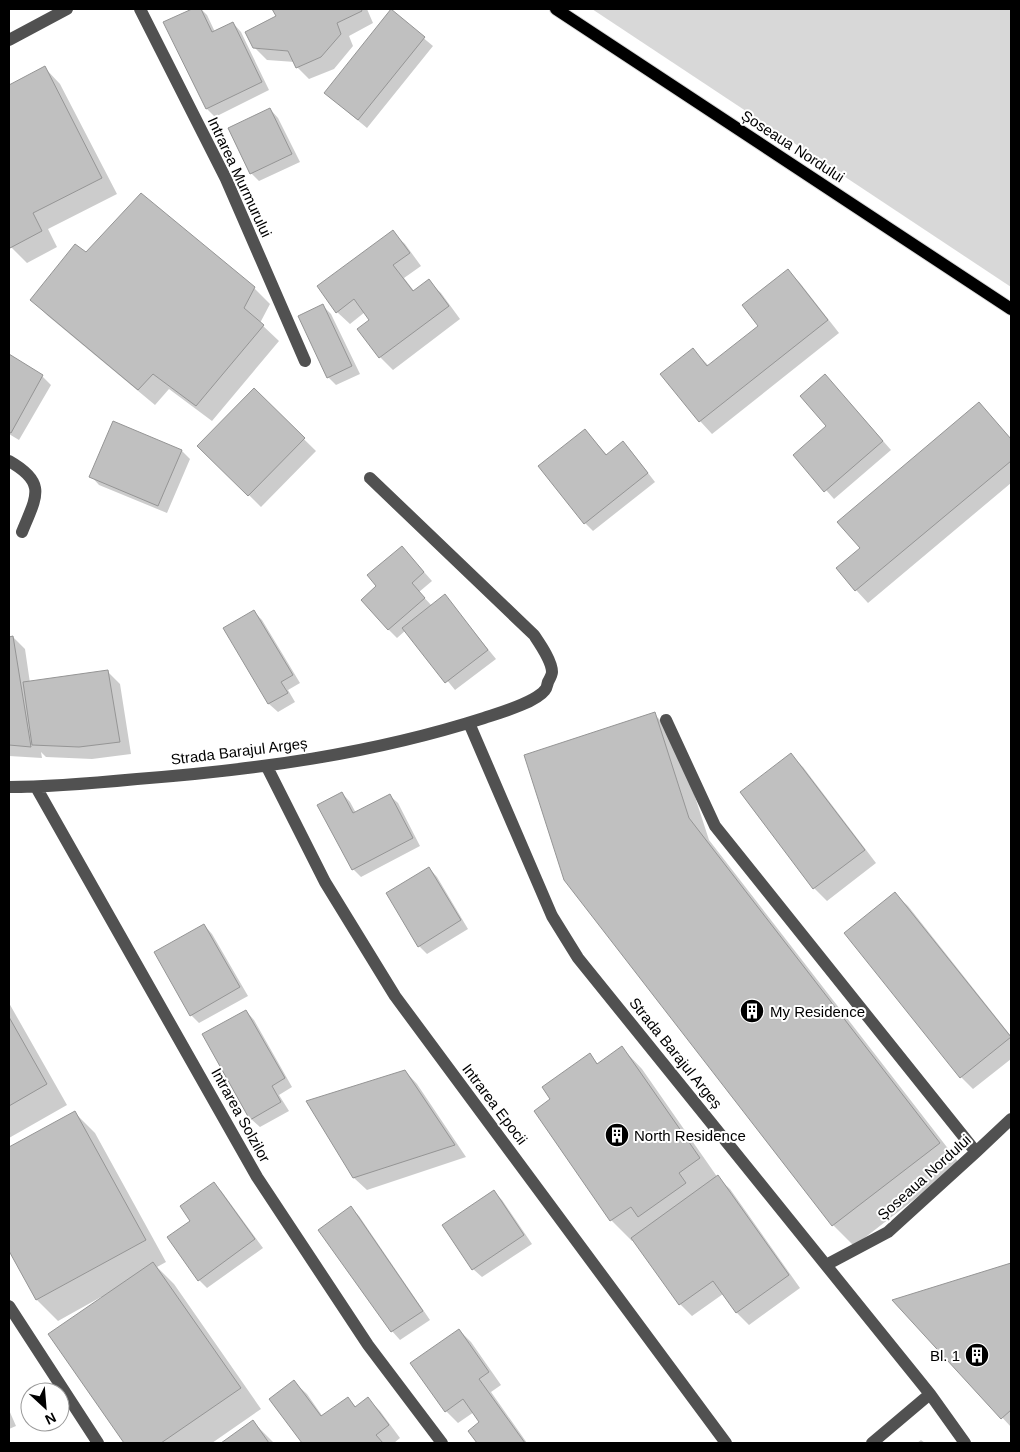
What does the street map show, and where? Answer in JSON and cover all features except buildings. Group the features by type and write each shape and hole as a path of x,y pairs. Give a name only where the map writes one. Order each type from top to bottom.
{"main road":[{"name":"Șoseaua Nordului","path":"556,9 1011,310"}],"street":[{"path":"9,40 67,9"},
{"name":"Intrarea Murmurului","path":"140,9 226,179 305,361"},
{"path":"9,461 22,468 35,484 36,497 22,532"},
{"name":"Strada Barajul Argeș","path":"9,787 36,787 197,775 267,767 413,738 469,723 508,710 530,700 545,690 552,672 546,653 534,635 370,478"},
{"path":"666,720 715,826 976,1152"},
{"name":"Strada Barajul Argeș","path":"469,723 552,916 578,958 930,1394 965,1443"},
{"name":"Intrarea Epocii","path":"267,767 325,882 395,996 726,1443"},
{"name":"Intrarea Solzilor","path":"36,787 257,1177 368,1345 442,1443"},
{"name":"Șoseaua Nordului","path":"826,1265 888,1232 1011,1119"},
{"path":"9,1306 98,1443"},
{"path":"872,1443 930,1394"}],"shaded area":[{"path":"592,9 1011,9 1011,287"}],"place":[{"name":"My Residence","path":"752,1011"},
{"name":"North Residence","path":"617,1135"},
{"name":"Bl. 1","path":"977,1355"}]}
